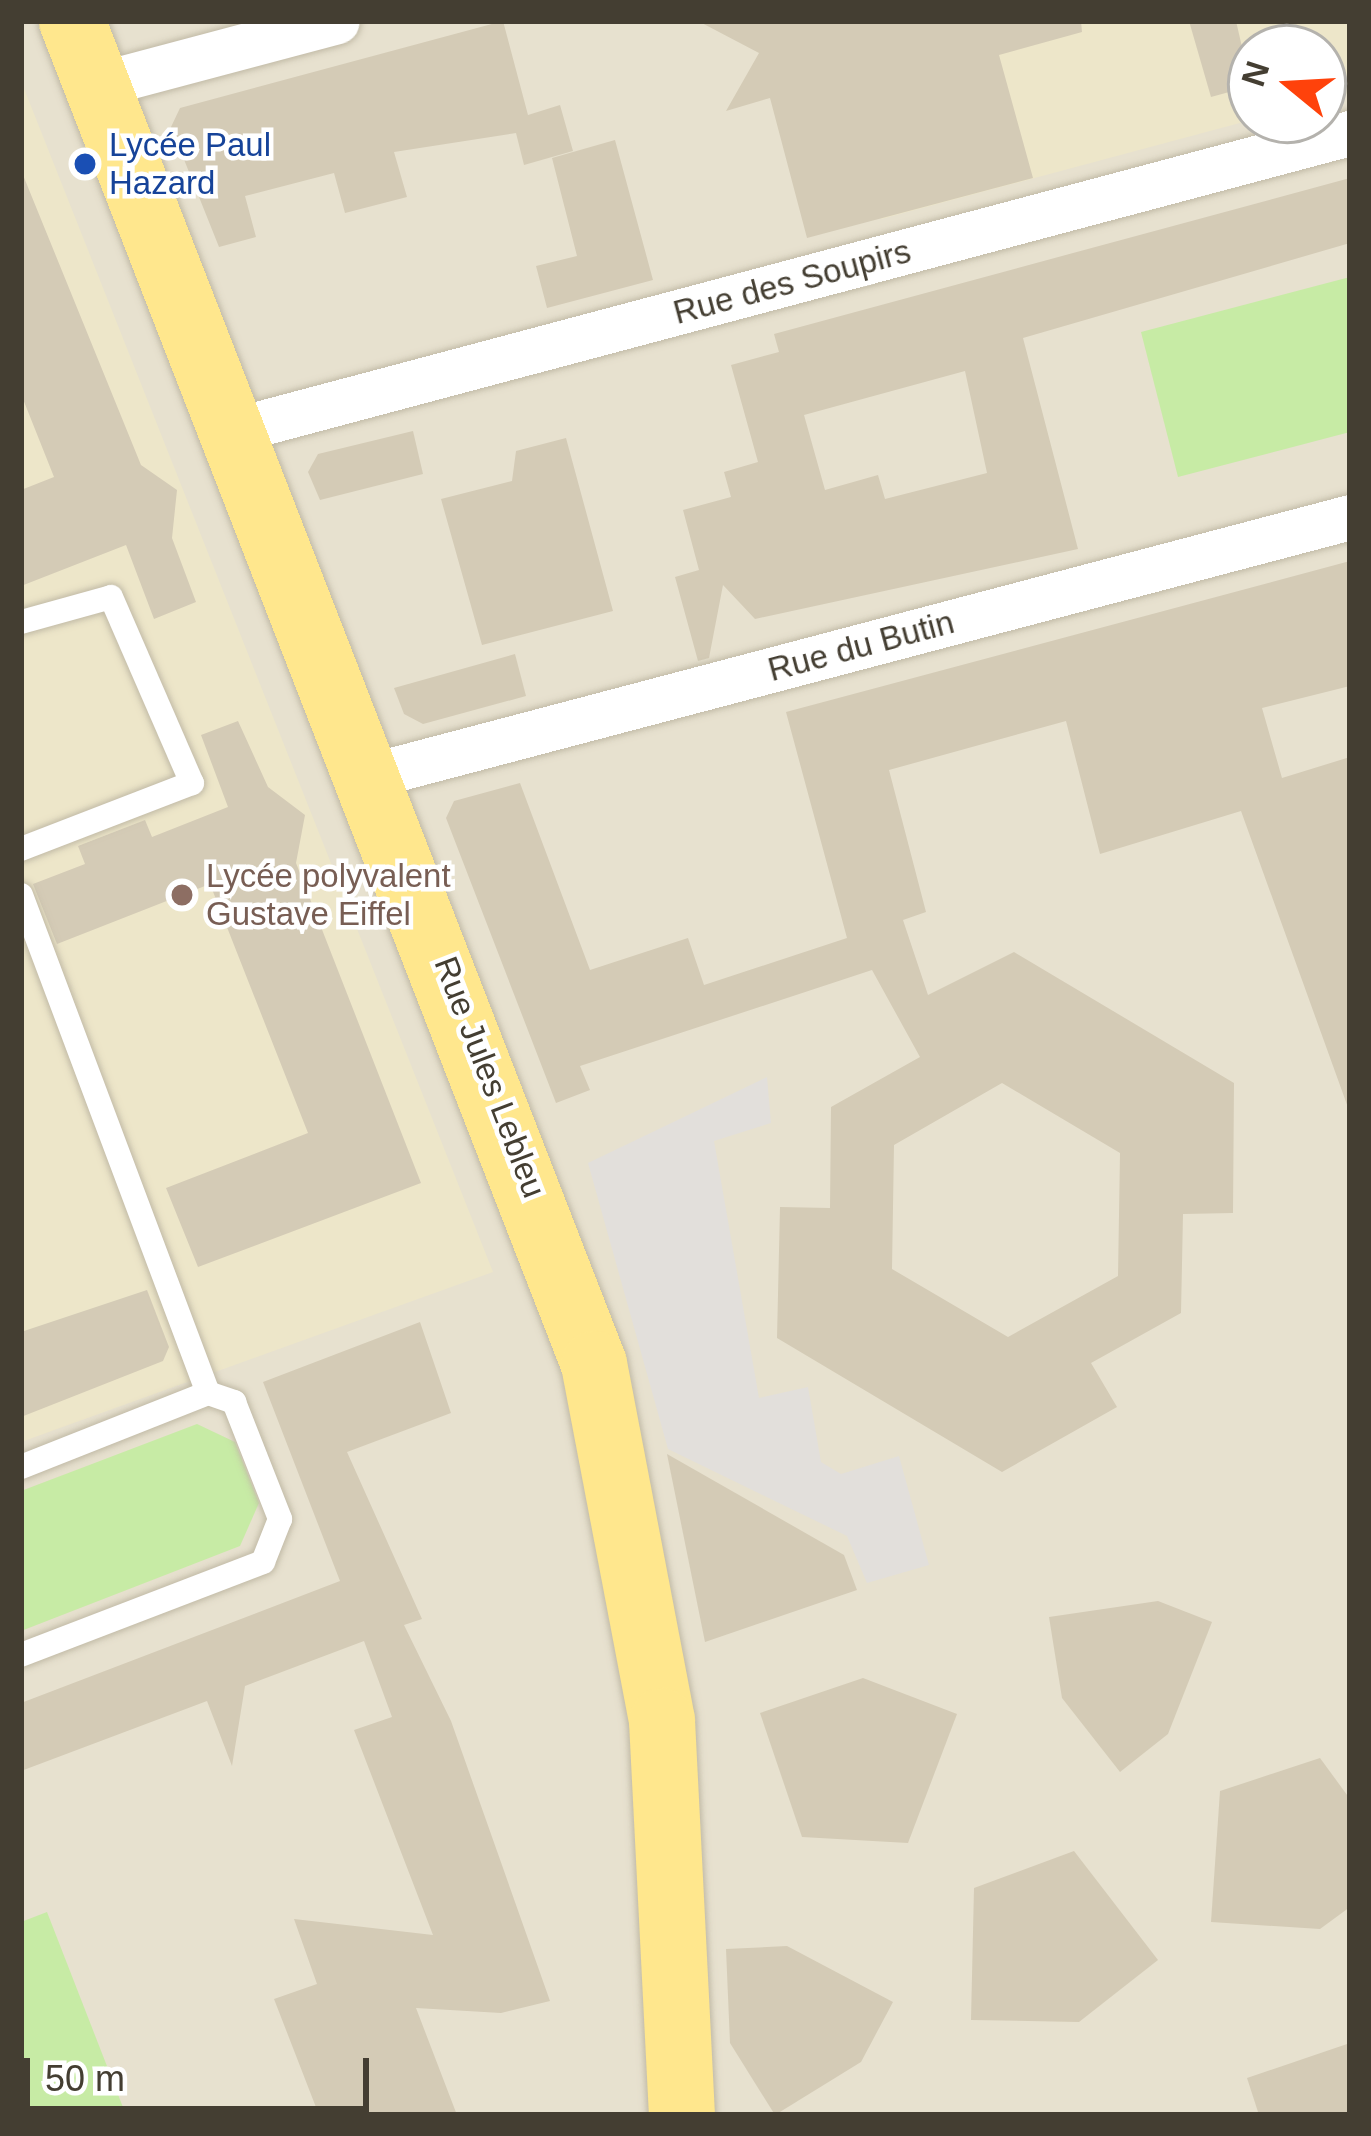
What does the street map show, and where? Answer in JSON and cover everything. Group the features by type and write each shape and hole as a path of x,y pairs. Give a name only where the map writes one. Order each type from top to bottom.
{"main road":[{"name":"Rue Jules Lebleu","path":"72,21 373,776 610,1419 662,1721 682,2115"}],"street":[{"path":"97,85 337,21"},
{"name":"Rue des Soupirs","path":"235,430 1350,133"},
{"name":"Rue du Butin","path":"373,776 1350,517"}],"lane":[{"path":"21,622 111,597 192,783 21,849"},
{"path":"21,895 208,1393"},
{"path":"21,1467 208,1393 234,1402 280,1520 263,1562 21,1654"}],"shaded area":[{"path":"21,21 1350,21 1350,2115 21,2115"},
{"path":"825,21 1350,21 1350,93 1347,24 1227,24 1227,126 881,219"},
{"name":"Lycée polyvalent Gustave Eiffel","path":"21,81 493,1272 21,1442"},
{"path":"767,1077 771,1123 714,1141 759,1398 808,1387 821,1462 841,1474 899,1456 929,1565 867,1583 847,1536 668,1449 588,1163"}],"green space":[{"path":"1350,277 1350,432 1178,477 1141,332"},
{"path":"197,1424 235,1442 259,1503 240,1546 21,1631 21,1491"},
{"path":"47,1912 126,2115 21,2115 21,1922"}],"building":[{"path":"503,21 528,115 560,105 573,151 524,165 516,133 394,152 407,197 345,213 334,173 245,196 256,237 219,247 171,127 180,108"},
{"path":"698,21 1081,21 1082,32 999,55 1033,178 807,238 770,98 726,111 759,53"},
{"path":"1189,21 1236,21 1227,24 1227,93 1211,97"},
{"path":"615,140 653,280 547,308 536,266 577,256 552,158"},
{"path":"23,175 141,465 177,490 172,538 196,602 154,619 126,545 21,586 21,490 54,477 21,394"},
{"path":"1350,178 1350,243 1023,338 1078,549 755,619 723,585 709,658 698,661 675,577 699,570 683,510 731,497 724,472 758,462 731,365 779,352 774,334","holes":["965,371 987,473 885,499 878,475 825,490 804,415"]},
{"path":"413,431 423,474 320,500 308,472 318,454"},
{"path":"566,438 613,611 482,645 441,499 512,481 516,451"},
{"path":"1350,561 1350,686 1262,708 1282,778 1350,757 1350,1113 1241,811 1100,854 1066,721 889,770 926,912 903,920 928,995 1014,952 1234,1083 1233,1213 1183,1214 1181,1313 1091,1363 1117,1407 1002,1472 777,1338 780,1207 830,1208 831,1107 920,1057 872,970 580,1066 590,1090 556,1103 446,818 454,801 520,783 590,970 688,938 704,985 847,938 786,712","holes":["1002,1083 1120,1153 1118,1276 1008,1337 892,1269 894,1145"]},
{"path":"515,654 526,696 423,724 404,714 394,688"},
{"path":"238,721 268,787 305,815 296,863 421,1183 198,1267 166,1188 308,1133 210,884 57,944 33,884 85,864 78,846 145,820 152,837 228,807 201,735"},
{"path":"147,1290 169,1347 163,1361 21,1417 21,1332"},
{"path":"420,1322 451,1413 347,1452 422,1619 404,1625 451,1721 550,2001 501,2013 416,2008 457,2115 319,2115 274,1999 317,1984 294,1919 433,1935 354,1730 392,1717 364,1641 245,1686 232,1766 207,1701 21,1771 21,1703 340,1581 263,1382"},
{"path":"667,1454 844,1555 857,1590 705,1642"},
{"path":"1158,1601 1212,1622 1168,1734 1120,1772 1062,1698 1049,1617"},
{"path":"863,1678 957,1714 908,1843 802,1837 760,1713"},
{"path":"1320,1758 1350,1799 1350,1907 1320,1929 1211,1922 1220,1791"},
{"path":"1074,1851 1158,1960 1079,2022 971,2020 974,1888"},
{"path":"787,1946 893,2002 861,2062 775,2115 730,2043 726,1949"},
{"path":"1350,2043 1350,2115 1259,2115 1247,2078"}],"place":[{"name":"Lycée Paul Hazard","path":"85,164"},
{"name":"Lycée polyvalent Gustave Eiffel","path":"182,895"}]}
